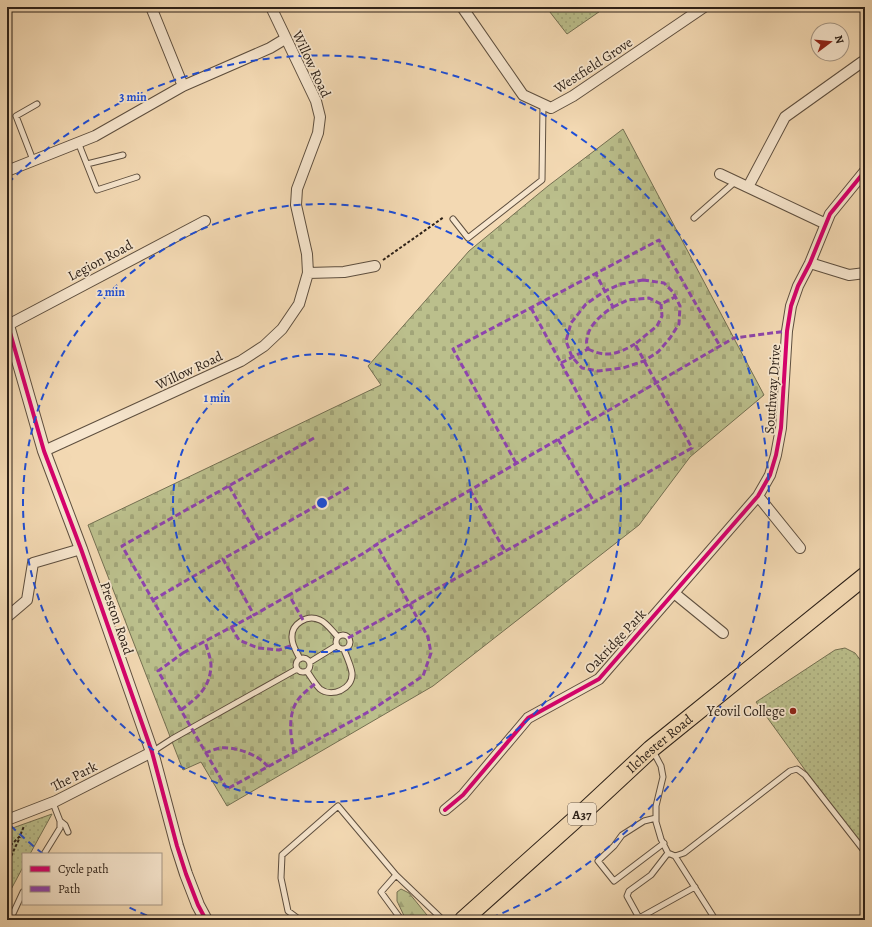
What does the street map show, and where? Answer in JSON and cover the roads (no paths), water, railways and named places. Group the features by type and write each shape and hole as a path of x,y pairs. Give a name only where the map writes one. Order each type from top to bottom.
{"highway":[{"name":"Ilchester Road","path":"463,920 651,749 865,576"}],"street":[{"path":"151,7 183,86"},
{"name":"Willow Road","path":"44,451 241,361 264,346 282,329 299,304 308,273 307,254 296,205 298,189 318,133 320,117 316,101 270,7"},
{"name":"Westfield Grove","path":"462,7 523,95 551,108 573,96 704,7"},
{"path":"7,171 95,136 183,86 270,48 285,39"},
{"path":"748,186 785,117 862,62"},
{"name":"Southway Drive","path":"674,593 758,496 770,475 776,455 781,428 787,330 791,306 798,286 810,262 830,214 865,171"},
{"path":"720,174 826,224"},
{"name":"Legion Road","path":"8,324 205,221"},
{"path":"810,262 849,276 865,274"},
{"path":"308,273 344,272 374,266"},
{"name":"Preston Road","path":"8,324 44,451 81,549 152,752 186,874 198,905 206,920"},
{"path":"758,496 800,548"},
{"path":"7,617 28,600 33,563 81,549"},
{"path":"674,593 723,633"},
{"name":"Oakridge Park","path":"446,810 463,795 528,718 599,680 674,593"},
{"name":"The Park","path":"7,820 53,803 152,752"}],"lane":[{"path":"33,160 16,116 37,104"},
{"path":"452,219 468,238 542,180 543,105"},
{"path":"78,142 98,190 136,177"},
{"path":"87,164 123,155"},
{"path":"694,218 736,181"},
{"path":"300,659 293,644 292,632 300,621 305,618 318,619 324,622 338,637"},
{"path":"336,646 335,641 342,635 348,638 350,645 344,650"},
{"path":"336,646 339,649 344,650"},
{"path":"310,662 336,646"},
{"path":"307,671 320,688 325,691 331,693 343,690 348,685 352,673 344,650"},
{"path":"297,669 296,663 300,659 306,658 310,662"},
{"path":"307,671 310,667 310,662"},
{"path":"152,752 178,735 297,669"},
{"path":"297,669 302,672 307,671"},
{"path":"651,749 661,766 663,777 656,806 658,832 668,852 675,856 713,916"},
{"path":"675,856 684,853 790,771 797,768 805,775 865,852"},
{"path":"45,853 60,828 60,821 53,803"},
{"path":"300,920 288,911 280,878 282,855 338,806 396,875 443,920"},
{"path":"656,818 644,821 622,835 614,846 598,861 614,881 664,843"},
{"path":"60,821 66,825 68,832"},
{"path":"668,852 651,875 629,890 627,896 638,916 641,918 695,886"},
{"path":"396,875 381,892 400,918 399,920"},
{"path":"10,920 22,894"}],"place":[{"name":"Yeovil College","path":"793,711"}]}
